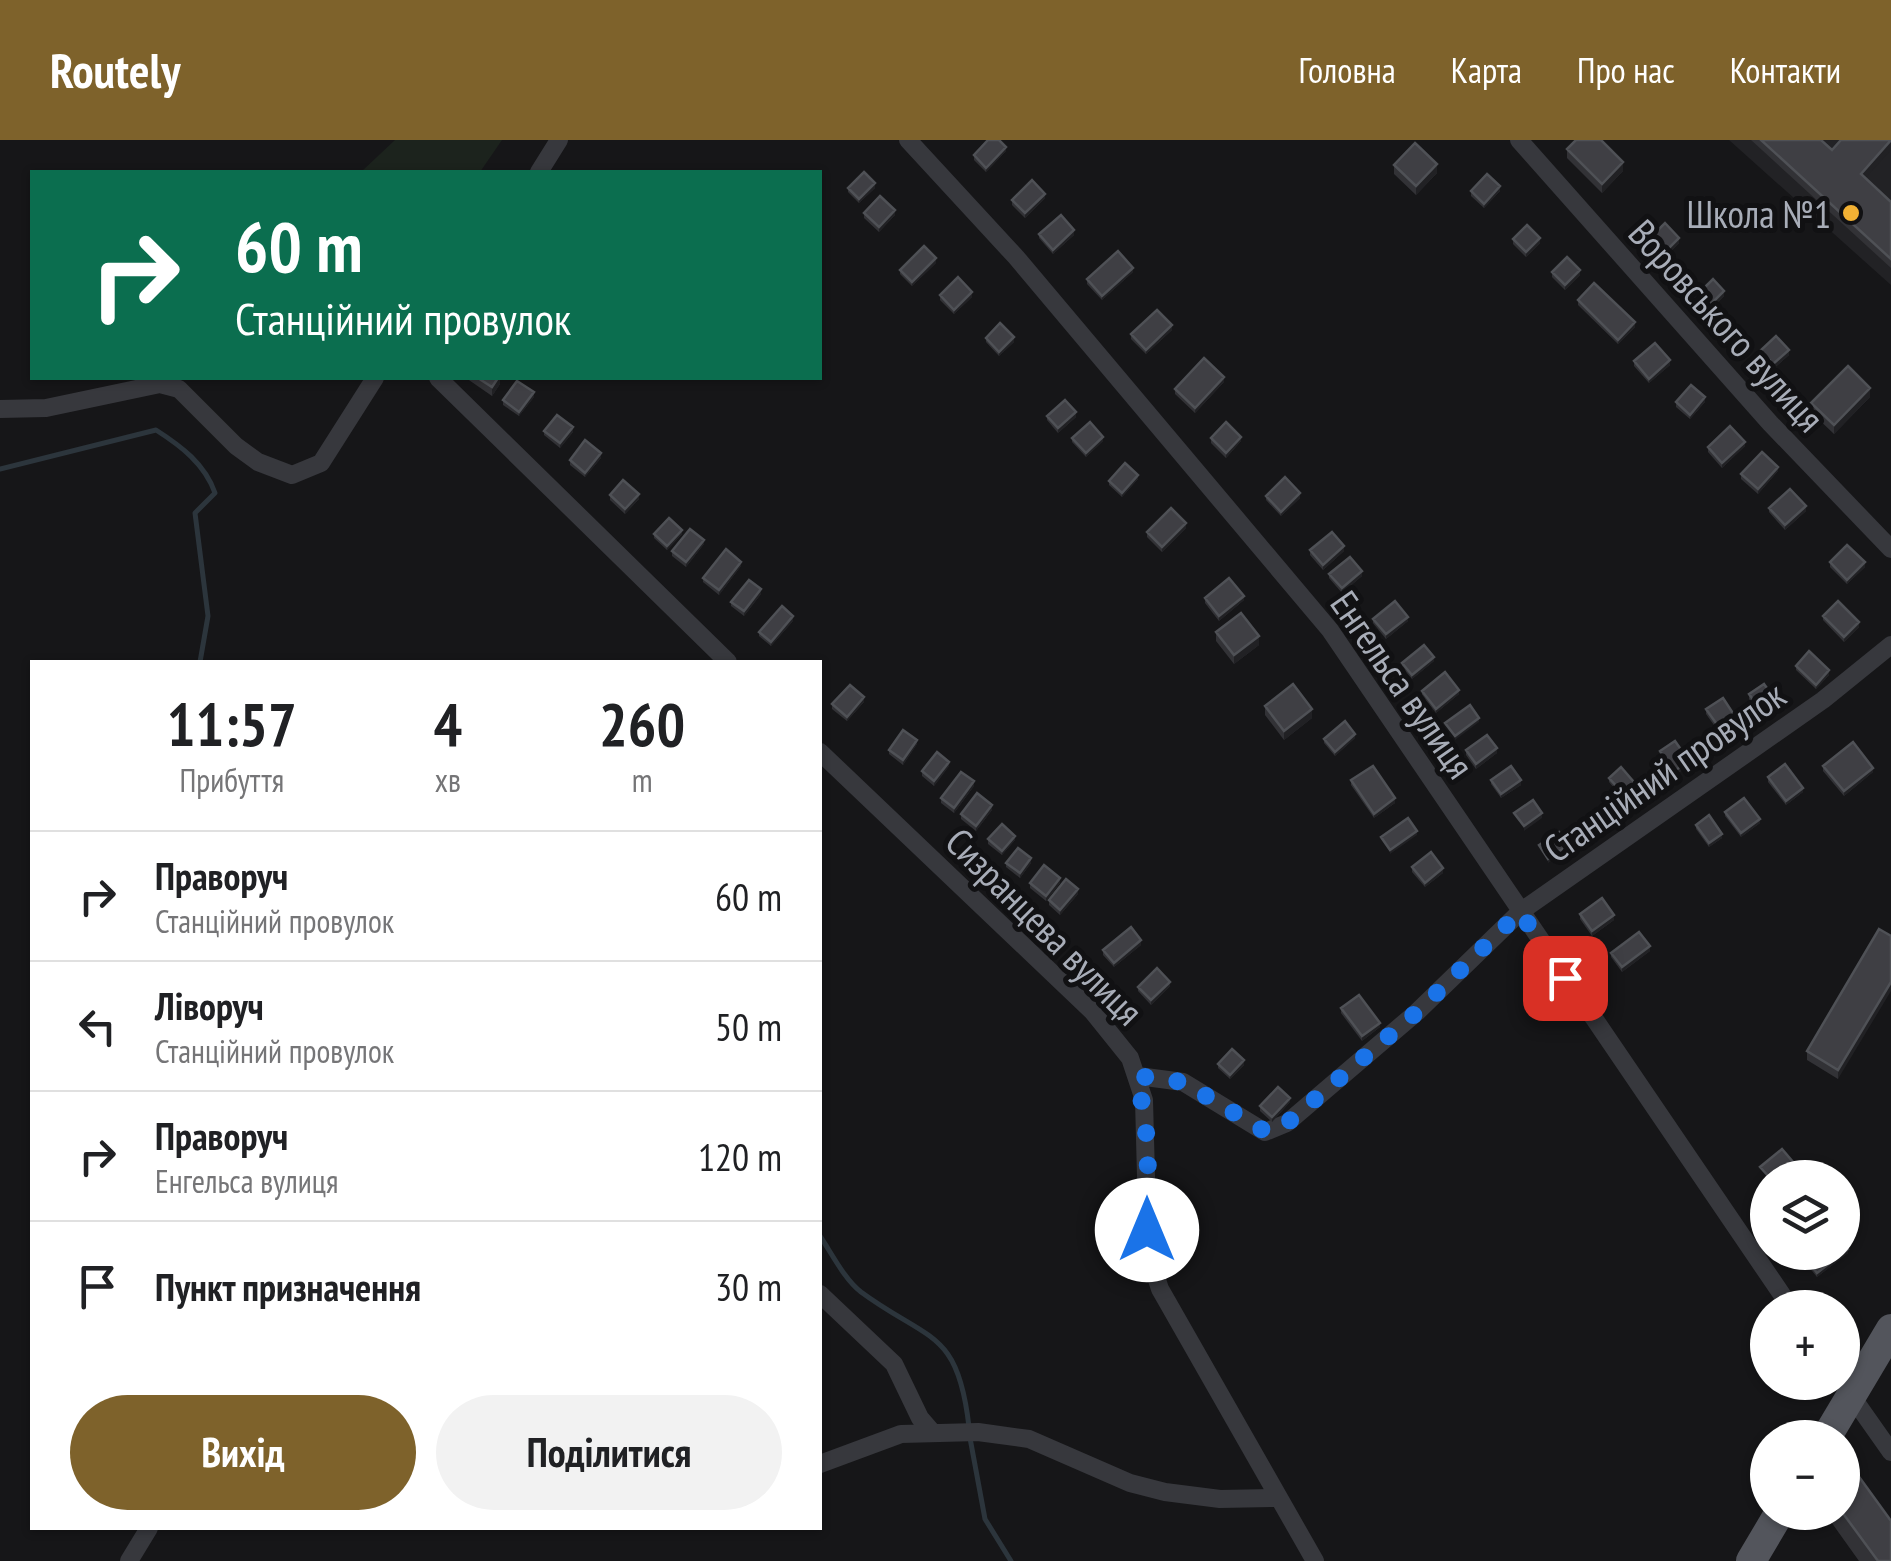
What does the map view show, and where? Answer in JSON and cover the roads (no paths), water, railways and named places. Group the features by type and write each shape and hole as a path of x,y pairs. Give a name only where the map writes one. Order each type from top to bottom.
{"main road":[{"path":"1860,1371 1891,1330"},
{"path":"1751,1561 1769,1530"}],"street":[{"path":"540,170 558,140"},
{"name":"Енгельса вулиця","path":"908,140 1016,257 1330,630 1779,1290"},
{"name":"Воровського вулиця","path":"1519,140 1770,424 1891,549"},
{"path":"0,410 46,408 160,384 170,386 179,389 247,454 292,475 321,463 374,380"},
{"path":"440,380 726,660"},
{"name":"Станційний провулок","path":"1138,1076 1183,1082 1266,1132 1287,1123 1417,1012 1520,912 1823,700 1891,645"},
{"name":"Сизранцева вулиця","path":"822,754 1093,1012 1130,1058 1138,1076 1146,1122 1145,1208 1154,1270 1275,1498 1315,1561"},
{"path":"822,1296 894,1364 920,1418 933,1433"},
{"path":"1854,1400 1891,1452"},
{"path":"822,1463 901,1434 978,1432 1029,1439 1130,1483 1165,1492 1220,1499 1275,1498"},
{"path":"129,1561 148,1530"}],"waterway":[{"path":"0,469 156,430 191,457 215,493 195,513 208,616 200,660"},
{"path":"822,1239 855,1287 922,1331 948,1354 964,1395 969,1427"},
{"path":"970,1438 985,1519 1011,1561"}],"place":[{"name":"Школа №1","path":"1851,213"}]}
